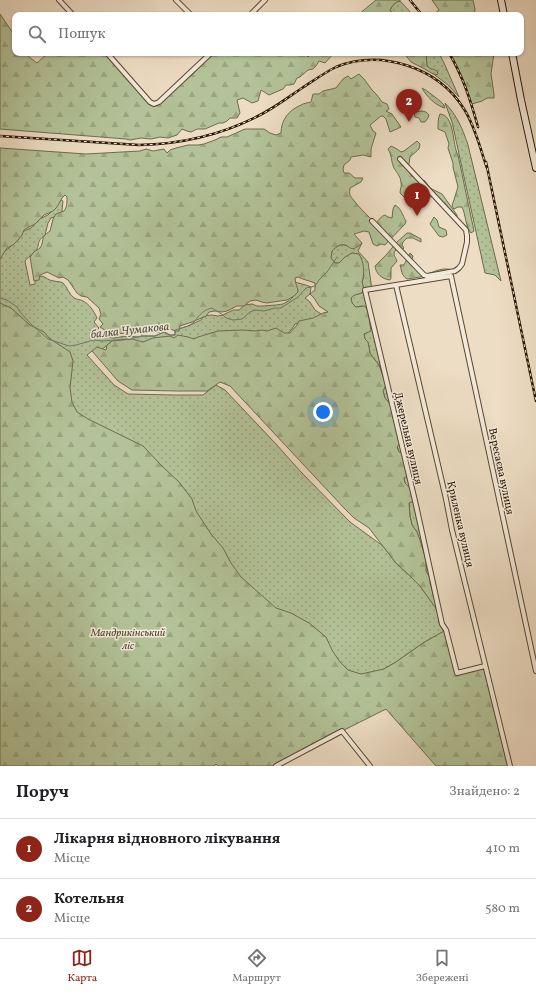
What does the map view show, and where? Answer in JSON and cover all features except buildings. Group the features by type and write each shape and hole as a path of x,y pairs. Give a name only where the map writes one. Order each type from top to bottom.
{"main road":[{"path":"501,0 503,12"},
{"path":"513,56 536,168"}],"street":[{"path":"59,0 70,12"},
{"path":"176,0 188,12"},
{"path":"253,12 265,0"},
{"path":"110,56 150,102 154,104 159,102 208,56"},
{"path":"372,221 424,275 427,276 455,271 460,268 468,236 466,230 400,159"},
{"path":"416,282 424,275"},
{"name":"Джерельна вулиця","path":"450,276 365,290 416,505 442,624 446,630 457,673 485,666"},
{"name":"Вересаєва вулиця","path":"450,276 536,670"},
{"name":"Криленка вулиця","path":"396,285 452,530 510,766"},
{"path":"276,766 342,731 370,766"}],"green space":[{"path":"376,0 400,0 394,4 390,10 392,12 362,12"},
{"path":"432,0 473,0 475,9 474,12 437,12 439,10"},
{"path":"400,1 410,12 392,12 390,10 397,2"},
{"path":"0,14 12,32 12,56 28,56 37,63 45,56 110,56 150,102 159,102 208,56 331,56 325,63 319,61 313,69 308,70 297,78 294,84 286,85 283,89 269,95 261,90 258,101 252,103 243,98 237,100 240,113 237,118 230,118 223,123 219,123 205,129 197,129 191,132 182,129 177,135 168,138 141,138 130,140 0,129"},
{"path":"406,56 426,56 427,66 437,71 438,74 435,75 411,62"},
{"path":"426,56 440,56 459,97 448,85 435,75 438,74 427,66"},
{"path":"450,56 494,56 491,74 494,98 487,98 472,104"},
{"path":"359,74 382,102 387,104 389,109 386,111 392,114 401,127 390,132 386,119 383,116 370,125 376,133 371,149 371,157 363,155 351,157 350,160 344,165 344,173 349,173 355,178 363,178 361,182 350,188 350,195 362,210 376,223 385,215 392,218 395,205 401,210 406,221 405,224 385,245 381,244 377,246 373,244 369,232 364,231 354,234 362,243 352,249 346,245 339,245 332,251 331,258 335,263 339,263 352,253 359,254 362,260 364,271 362,282 364,291 351,298 352,303 356,307 365,306 368,311 371,331 364,334 365,339 368,342 370,353 379,365 386,385 383,391 385,398 392,406 400,443 397,447 399,452 403,453 407,476 404,478 405,483 411,491 414,501 409,503 412,525 420,540 426,560 426,571 430,578 435,601 440,614 420,586 396,563 369,528 354,518 344,508 230,386 220,382 207,391 132,390 118,381 92,351 97,347 106,350 107,345 112,341 132,339 143,342 153,338 170,336 174,338 178,335 194,339 218,331 267,331 276,328 284,333 290,333 299,321 313,318 328,312 319,306 310,294 315,290 315,283 298,277 295,278 298,292 287,300 267,303 256,300 250,301 244,306 237,306 227,311 209,312 206,316 180,326 179,331 168,328 160,332 147,332 142,334 132,332 117,334 108,332 100,327 103,324 99,319 101,314 99,308 87,297 81,296 77,293 68,280 63,277 59,278 47,272 40,275 39,280 34,281 30,257 40,248 44,236 50,231 56,214 64,211 67,205 67,197 65,195 53,211 44,215 35,224 24,230 18,240 7,248 0,259 0,148 86,154 140,151 146,149 153,151 164,149 167,153 176,148 188,145 204,144 221,137 227,137 245,129 264,129 276,135 281,133 282,124 286,116 302,104 311,102 313,94 319,94 323,91 336,88 343,79 348,76 351,79"},
{"path":"422,88 440,101 445,108 432,100"},
{"path":"445,103 459,123 468,145 501,281 495,275 485,273 452,122"},
{"path":"422,111 429,115 425,122 421,122 419,118 415,117 414,112"},
{"path":"440,114 448,119 451,125 474,231 471,233 462,207 454,209 452,206 458,187 445,132 438,129 438,119"},
{"path":"417,141 420,144 419,149 410,157 408,170 413,177 425,181 430,188 442,194 457,215 457,219 436,196 419,199 412,202 408,201 400,193 401,185 399,175 393,166 388,149 391,146 401,152"},
{"path":"60,199 63,201 60,215 51,218 45,235 39,242 37,250 25,261 30,285 35,284 35,279 42,276 63,283 74,298 83,301 91,308 97,318 94,322 99,328 96,331 104,336 113,338 127,336 155,336 164,332 170,335 175,335 175,330 201,320 204,316 223,315 233,310 239,310 245,305 252,304 262,306 283,304 294,296 293,281 311,287 310,294 305,298 310,302 315,310 324,316 295,324 285,337 199,339 108,345 102,349 92,351 87,355 114,385 128,394 203,395 216,385 225,390 350,522 383,546 396,563 420,586 438,611 430,578 426,571 426,560 410,516 409,503 414,501 442,624 446,630 423,643 384,669 356,678 272,612 83,423 0,308 0,257 3,252 13,244 19,234 31,228 39,219 48,215"},
{"path":"434,217 437,220 439,227 446,230 447,235 443,237 439,236 430,224"},
{"path":"407,233 421,239 421,242 413,238 407,238 403,242 402,245 404,248 402,250 396,250 394,253 397,261 391,268 390,280 384,279 378,274 375,266"},
{"path":"362,243 358,251 368,262 372,290 365,290 413,498 409,487 405,483 388,401 385,398 383,391 386,385 379,365 370,353 368,342 365,339 364,334 371,330 368,311 361,306 356,307 352,303 351,298 354,295 362,293 363,286 362,282 364,276 359,254 352,253 340,263 335,263 331,258 332,251 340,245 345,245 352,248"},
{"path":"410,253 413,256 411,263 414,268 420,272 428,274 443,269 452,270 407,279 403,274 400,265 404,265"},
{"name":"Мандрикінський ліс","path":"0,303 11,308 30,325 44,332 49,338 70,352 73,361 70,388 72,402 77,412 143,446 179,482 192,499 196,511 211,534 223,548 241,577 276,608 291,613 309,623 326,637 340,662 348,670 361,674 384,669 423,643 446,630 457,673 485,666 510,766 436,766 386,709 276,766 218,766 216,764 214,766 0,766"}],"waterway":[{"name":"балка Чумакова","path":"0,298 7,300 17,307 32,325 48,339 69,346 94,340 102,341 128,339 142,336 155,336 164,332 170,335 175,335 175,330 190,325 202,313 212,308 226,318 233,320 242,319 250,312 255,310 264,311 281,308 298,297 306,288 315,286 337,257"}],"railway":[{"path":"410,0 420,12"},
{"path":"451,56 462,80 478,127"},
{"path":"0,136 139,145 170,143 214,134 256,117 336,67 353,62 371,60 389,61 424,73 439,82 453,94 464,109 471,123 487,168"},
{"path":"486,162 536,401"}],"place":[{"name":"Котельня","path":"409,122"},
{"name":"Лікарня відновного лікування","path":"417,216"}]}
